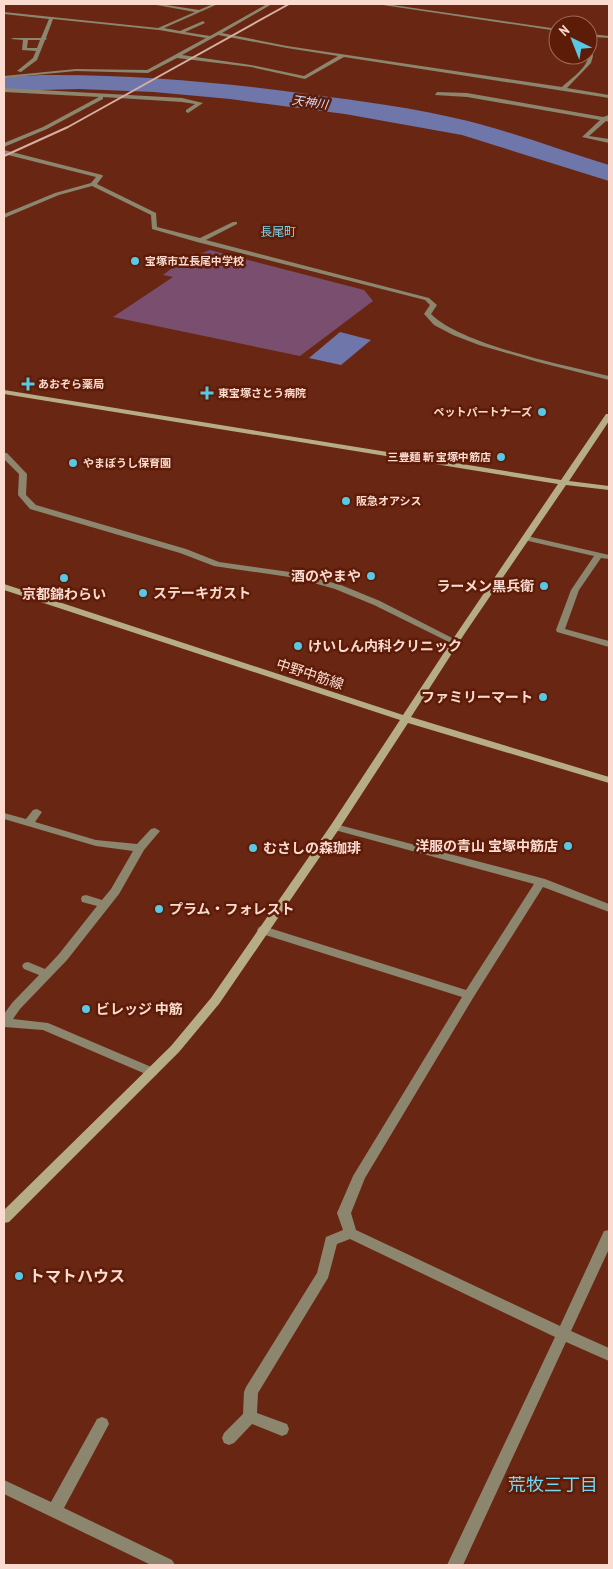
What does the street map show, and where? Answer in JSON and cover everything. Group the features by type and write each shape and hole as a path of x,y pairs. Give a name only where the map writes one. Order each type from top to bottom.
{"street":[{"path":"153,4 199,11"},
{"path":"159,29 216,4"},
{"path":"4,75 62,71 148,72 270,4"},
{"path":"378,4 442,10 548,28"},
{"path":"4,13 159,29 209,37"},
{"path":"19,71 35,59 45,39 51,19"},
{"path":"180,32 203,22"},
{"path":"217,33 342,56 609,97"},
{"path":"13,39 45,39"},
{"path":"26,39 24,49 38,50"},
{"path":"176,56 251,66 305,78 342,56"},
{"path":"563,90 586,65"},
{"path":"4,75 19,71 54,69 62,71"},
{"path":"504,88 508,82"},
{"path":"4,90 102,98 182,100 200,103 188,111"},
{"path":"437,94 467,95 608,118"},
{"path":"494,100 499,94"},
{"path":"4,145 45,128 102,98"},
{"path":"608,118 585,137 609,141"},
{"path":"4,152 100,176 93,184 57,194 4,216"},
{"path":"93,184 154,214 154,228 427,300 434,305 427,314 429,320 462,338 609,378"},
{"path":"199,241 234,223"},
{"path":"4,392 565,483 609,488"},
{"path":"4,1218 197,1025 335,827 456,642 609,416"},
{"path":"4,455 23,474 20,486 21,494 33,507 183,550 217,564 248,570 287,574 338,587 370,600 456,642"},
{"path":"527,538 609,557"},
{"path":"599,555 575,590 560,630 609,644"},
{"name":"中野中筋線","path":"4,587 406,719 609,780"},
{"path":"28,823 37,812"},
{"path":"4,816 96,843 140,848"},
{"path":"335,827 541,882 609,908"},
{"path":"4,1023 16,1006 45,973 63,957 115,891 140,848 155,831"},
{"path":"541,882 468,995 359,1176 344,1213 350,1233 609,1355"},
{"path":"86,899 103,904"},
{"path":"263,930 468,995"},
{"path":"28,966 45,973"},
{"path":"4,1023 44,1026 152,1072"},
{"path":"229,1438 250,1417 251,1392 323,1274 331,1241 350,1233"},
{"path":"455,1565 609,1235"},
{"path":"250,1417 282,1429"},
{"path":"54,1511 102,1424"},
{"path":"4,1487 167,1565"}],"shaded area":[{"path":"210,250 364,290 373,301 300,356 113,317 173,277 163,275 192,253 197,255"}],"water":[{"path":"340,332 371,340 341,365 309,358"}],"waterway":[{"name":"天神川","path":"4,84 79,82 154,85 230,91 345,106 465,128 609,173"}],"railway":[{"path":"4,156 68,127 289,4"}],"place":[{"name":"宝塚市立長尾中学校","path":"135,261"},
{"name":"あおぞら薬局","path":"28,384"},
{"name":"東宝塚さとう病院","path":"207,393"},
{"name":"ペットパートナーズ","path":"542,412"},
{"name":"三豊麺 斬 宝塚中筋店","path":"501,457"},
{"name":"やまぼうし保育園","path":"73,463"},
{"name":"阪急オアシス","path":"346,501"},
{"name":"酒のやまや","path":"371,576"},
{"name":"京都錦わらい","path":"64,578"},
{"name":"ラーメン黒兵衛","path":"544,586"},
{"name":"ステーキガスト","path":"143,593"},
{"name":"けいしん内科クリニック","path":"298,646"},
{"name":"ファミリーマート","path":"543,697"},
{"name":"洋服の青山 宝塚中筋店","path":"568,846"},
{"name":"むさしの森珈琲","path":"253,848"},
{"name":"プラム・フォレスト","path":"159,909"},
{"name":"ビレッジ 中筋","path":"86,1009"},
{"name":"トマトハウス","path":"19,1276"}],"district":[{"name":"長尾町","path":"278,231"},
{"name":"荒牧三丁目","path":"553,1484"}]}
